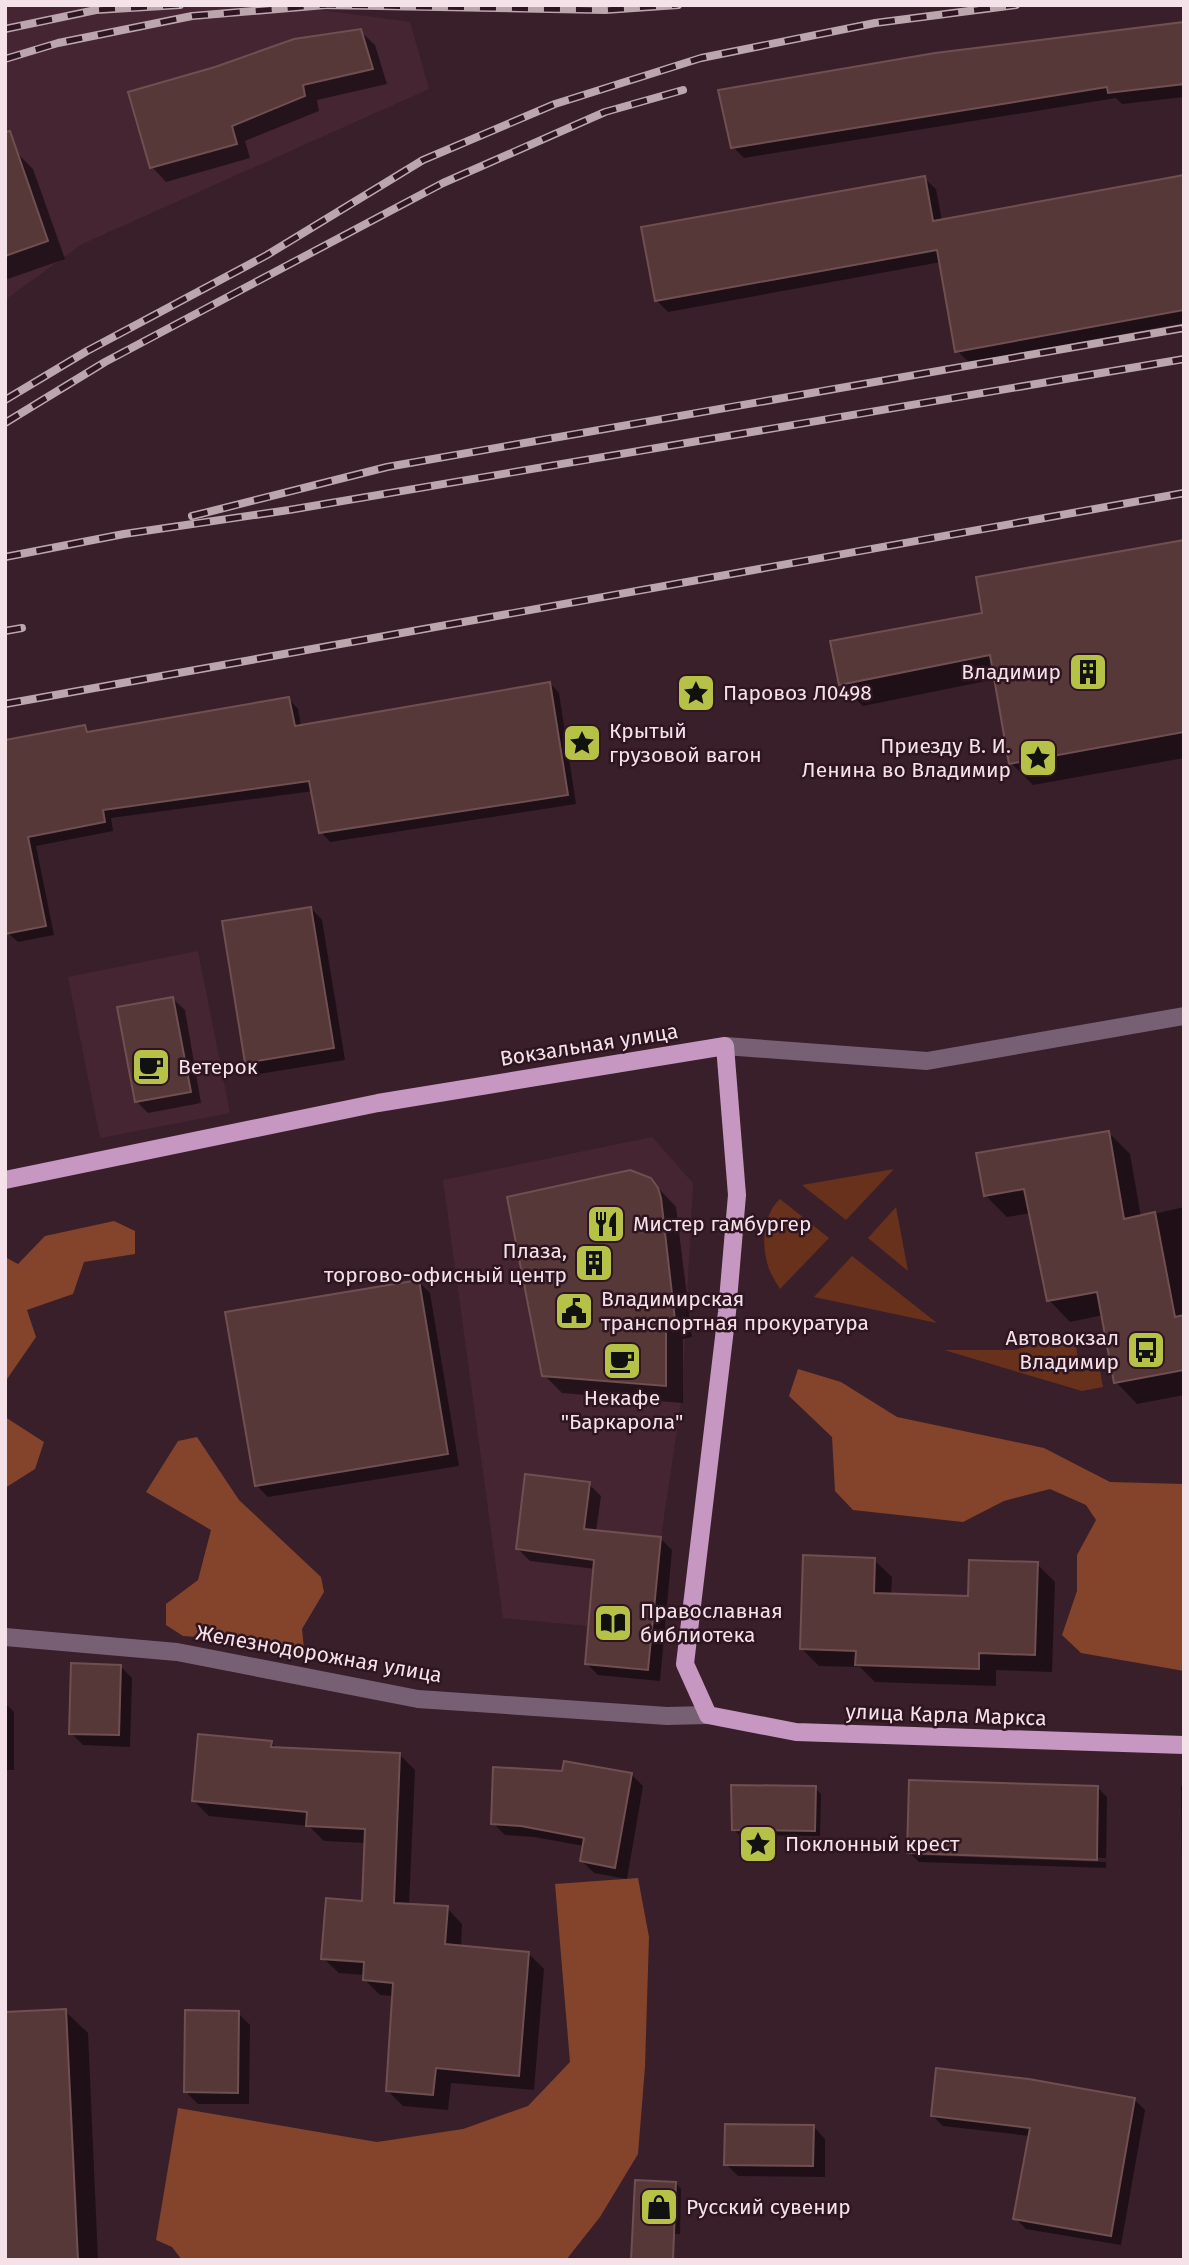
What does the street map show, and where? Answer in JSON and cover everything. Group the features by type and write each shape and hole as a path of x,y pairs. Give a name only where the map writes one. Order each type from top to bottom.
{"main road":[{"name":"Вокзальная улица","path":"5,1180 378,1103 726,1046"},
{"path":"708,1715 685,1664 727,1312 737,1195 726,1046"},
{"name":"улица Карла Маркса","path":"708,1715 796,1732 1184,1745"}],"street":[{"name":"Вокзальная улица","path":"726,1046 927,1061 1184,1016"},
{"name":"Железнодорожная улица","path":"5,1637 177,1651 418,1699 667,1716 708,1715"}],"shaded area":[{"path":"5,5 283,5 410,22 429,89 82,244 5,300"},
{"path":"198,951 230,1113 100,1138 68,977"},
{"path":"652,1137 693,1183 682,1395 661,1537 597,1531 588,1626 503,1618 443,1180"},
{"path":"894,1169 846,1220 802,1185"},
{"path":"780,1199 829,1238 780,1289 766,1260 764,1241 766,1222"},
{"path":"896,1207 908,1271 868,1238"},
{"path":"114,1221 135,1231 135,1254 84,1262 73,1294 27,1310 36,1337 5,1382 5,1257 18,1264 45,1236"},
{"path":"852,1256 937,1323 814,1297"},
{"path":"1074,1335 1079,1364 1098,1360 1103,1387 1082,1391 944,1350 1014,1350"},
{"path":"798,1369 841,1382 897,1417 1044,1448 1110,1482 1184,1484 1184,1671 1081,1653 1062,1635 1077,1591 1077,1555 1096,1520 1086,1505 1050,1489 1004,1501 963,1522 853,1510 835,1491 832,1437 789,1396"},
{"path":"5,1417 44,1442 35,1469 5,1488"},
{"path":"197,1437 239,1500 321,1577 324,1592 302,1629 305,1659 228,1639 183,1636 166,1625 166,1604 198,1580 211,1530 146,1492 178,1441"},
{"path":"638,1878 649,1937 645,2067 638,2154 600,2217 566,2260 182,2260 172,2247 156,2240 178,2108 377,2142 463,2129 528,2106 570,2062 555,1884"}],"building":[{"path":"1184,22 1184,84 1108,93 1107,87 731,148 718,90 935,53"},
{"path":"361,29 373,69 303,85 305,96 232,126 237,144 150,168 128,92 215,67 294,39"},
{"path":"10,131 48,241 5,256 5,132"},
{"path":"1184,175 1184,310 955,352 937,250 655,301 641,227 925,176 933,221"},
{"name":"Владимир","path":"1184,540 1184,732 1009,764 990,655 839,685 830,641 982,613 976,577"},
{"path":"550,682 568,795 319,833 309,781 103,810 105,822 28,837 46,926 5,934 5,740 85,725 87,732 289,697 295,726"},
{"path":"311,907 334,1048 245,1063 222,921"},
{"path":"173,997 191,1092 135,1102 117,1007"},
{"path":"1109,1131 1124,1219 1155,1212 1175,1317 1184,1315 1184,1370 1114,1383 1097,1292 1047,1301 1024,1189 984,1196 976,1153"},
{"name":"Плаза, торгово-офисный центр","path":"630,1170 651,1178 661,1198 675,1320 666,1322 666,1386 542,1376 507,1197"},
{"path":"419,1280 448,1454 255,1486 225,1312"},
{"path":"525,1474 590,1482 584,1529 661,1537 648,1670 585,1664 594,1560 516,1549"},
{"path":"803,1555 875,1558 874,1593 968,1596 969,1560 1038,1562 1035,1655 979,1653 979,1669 855,1665 856,1651 800,1649"},
{"path":"71,1663 121,1665 119,1735 69,1734"},
{"path":"198,1734 272,1741 271,1747 400,1753 394,1903 448,1906 445,1944 529,1952 519,2076 436,2068 433,2095 386,2091 393,1983 363,1980 364,1962 321,1959 326,1898 362,1901 365,1829 306,1826 307,1812 192,1801"},
{"path":"564,1761 632,1773 615,1868 580,1861 584,1838 521,1826 491,1824 493,1767 562,1771"},
{"path":"909,1780 1098,1786 1097,1860 907,1853"},
{"path":"731,1785 816,1786 815,1831 732,1830"},
{"path":"66,2009 78,2260 5,2260 5,2012"},
{"path":"185,2010 239,2011 238,2093 184,2092"},
{"path":"936,2068 1029,2079 1135,2098 1111,2236 1013,2219 1030,2128 931,2116"},
{"path":"725,2124 814,2125 813,2166 724,2165"},
{"path":"635,2180 676,2182 673,2260 631,2260"}],"railway":[{"path":"5,29 96,10 180,5"},
{"path":"320,5 605,10 678,5"},
{"path":"5,59 58,43 192,16 326,5"},
{"path":"5,400 87,351 267,255 423,160 555,104 701,58 875,23 1016,5"},
{"path":"5,423 105,362 443,183 605,112 683,90"},
{"path":"192,516 387,467 1184,328"},
{"path":"5,557 124,534 289,510 1184,359"},
{"path":"5,704 1184,493"},
{"path":"5,631 22,628"}],"place":[{"name":"Владимир","path":"1088,672"},
{"name":"Паровоз Л0498","path":"696,693"},
{"name":"Крытый грузовой вагон","path":"582,743"},
{"name":"Приезду В. И. Ленина во Владимир","path":"1038,758"},
{"name":"Ветерок","path":"151,1067"},
{"name":"Мистер гамбургер","path":"606,1224"},
{"name":"Плаза, торгово-офисный центр","path":"594,1263"},
{"name":"Владимирская транспортная прокуратура","path":"574,1311"},
{"name":"Автовокзал Владимир","path":"1146,1350"},
{"name":"Некафе \"Баркарола\"","path":"622,1361"},
{"name":"Православная библиотека","path":"613,1623"},
{"name":"Поклонный крест","path":"758,1844"},
{"name":"Русский сувенир","path":"659,2207"}]}
